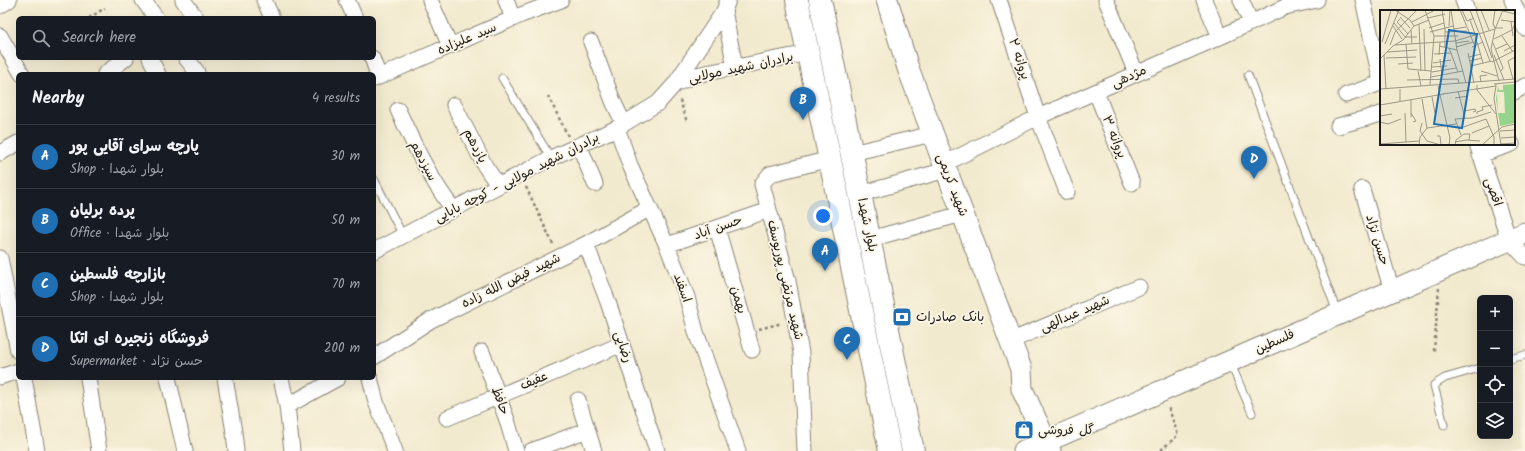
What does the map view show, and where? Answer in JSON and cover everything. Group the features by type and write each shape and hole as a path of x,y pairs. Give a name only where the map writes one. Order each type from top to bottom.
{"main road":[{"name":"بلوار شهدا","path":"797,0 890,451"},
{"name":"بلوار شهدا","path":"820,0 913,451"},
{"name":"شهید کریمی","path":"887,0 908,68 962,214 1021,369 1034,384 1054,445"},
{"name":"فلسطین","path":"1024,451 1054,445 1162,391 1517,236"}],"street":[{"path":"0,6 9,0"},
{"path":"143,0 155,16"},
{"path":"182,0 194,16"},
{"path":"264,0 271,16"},
{"path":"347,0 354,16"},
{"path":"430,0 450,46"},
{"path":"506,0 513,20"},
{"name":"سید علیزاده","path":"377,78 561,0"},
{"name":"پروانه ۲","path":"999,0 1038,117 1067,192"},
{"path":"1106,0 1136,73"},
{"path":"1204,0 1220,37"},
{"path":"1242,0 1251,23"},
{"name":"مژدهی","path":"860,194 945,167 1038,117 1136,73 1285,7 1317,0"},
{"path":"1363,0 1380,77"},
{"path":"1462,0 1467,10"},
{"path":"1512,0 1525,28"},
{"path":"726,5 735,67"},
{"name":"برادران شهید مولایی - کوچه بابایی","path":"376,250 551,158 621,126 658,103 675,84 726,5"},
{"path":"0,36 21,72"},
{"name":"اسفند","path":"591,42 621,126 630,165 667,245 687,298 696,332 738,451"},
{"name":"برادران شهید مولایی","path":"675,84 696,75 808,53"},
{"path":"108,72 123,60"},
{"path":"151,60 157,72"},
{"path":"188,60 197,72"},
{"path":"372,60 376,72"},
{"path":"1346,95 1380,82"},
{"path":"1515,91 1525,86"},
{"name":"پروانه ۳","path":"1096,92 1132,182"},
{"name":"یازدهم","path":"454,105 485,166 498,185"},
{"name":"سیزدهم","path":"398,110 440,192 454,209"},
{"path":"1338,126 1380,114"},
{"path":"852,153 932,134"},
{"path":"0,153 16,144"},
{"path":"1478,149 1502,145"},
{"path":"576,146 595,184"},
{"name":"اقصی","path":"1478,149 1517,236"},
{"name":"شهید مرتضی پوریوسف","path":"805,451 801,353 788,281 762,184 770,174 830,159"},
{"name":"حسن نژاد","path":"1362,189 1392,291"},
{"name":"شهید فیض الله زاده","path":"376,356 431,320 499,288 586,244 650,208"},
{"name":"حسن آباد","path":"667,245 769,210"},
{"path":"870,239 962,214"},
{"name":"بهمن","path":"717,228 752,350"},
{"path":"1517,236 1525,256"},
{"name":"رضایی","path":"586,244 608,302 657,451"},
{"path":"0,258 16,341"},
{"name":"شهید عبدالهی","path":"1010,341 1139,286"},
{"name":"عفیف","path":"447,418 622,344"},
{"name":"حافظ","path":"482,352 516,451"},
{"path":"0,377 16,372"},
{"path":"24,380 38,451"},
{"path":"88,380 98,451"},
{"path":"168,380 185,451"},
{"path":"224,380 236,451"},
{"path":"281,380 287,406 292,451"},
{"path":"287,406 334,380"},
{"path":"370,380 376,402 395,451"},
{"path":"578,400 594,451"},
{"path":"531,451 587,430"}],"lane":[{"path":"1248,75 1337,314"},
{"path":"502,78 551,158"},
{"path":"376,183 403,236"},
{"path":"1513,358 1525,355"},
{"path":"1230,362 1252,413"},
{"path":"1444,425 1434,385 1445,378 1477,369"}],"path":[{"path":"92,16 105,8"},
{"path":"675,84 687,122"},
{"path":"548,96 576,146"},
{"path":"520,174 559,257"},
{"path":"1434,351 1441,270"},
{"path":"747,332 795,320"},
{"path":"1161,450 1178,435 1162,391"}],"place":[{"name":"پرده برلیان","path":"803,120"},
{"name":"فروشگاه زنجیره ای اتکا","path":"1254,179"},
{"name":"پارچه سرای آقایی پور","path":"825,271"},
{"name":"بانک صادرات","path":"902,317"},
{"name":"بازارچه فلسطین","path":"847,360"},
{"name":"گل فروشی","path":"1024,430"}]}
